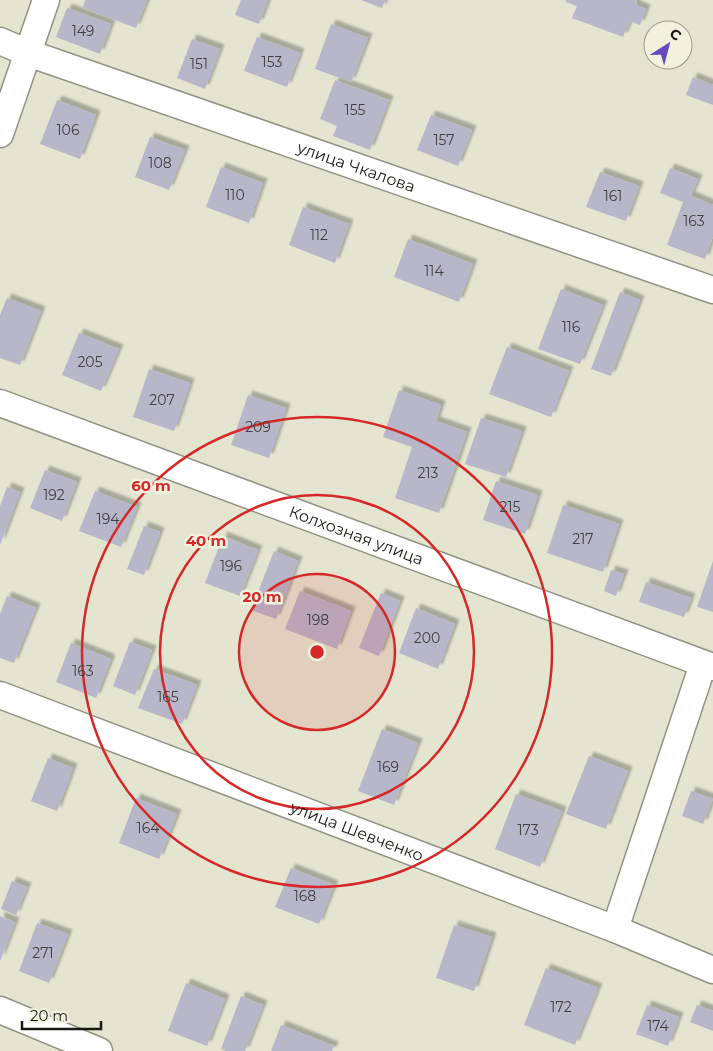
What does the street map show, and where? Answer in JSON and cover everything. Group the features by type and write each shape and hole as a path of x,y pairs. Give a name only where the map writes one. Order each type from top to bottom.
{"street":[{"path":"0,134 46,0"},
{"name":"улица Чкалова","path":"0,42 713,290"},
{"name":"Колхозная улица","path":"0,403 708,666"},
{"path":"614,929 708,666"},
{"name":"улица Шевченко","path":"0,695 614,929 713,970"},
{"path":"0,1010 99,1051"}],"building":[{"path":"85,0 147,0 136,28 83,8"},
{"path":"241,0 268,0 259,24 235,15"},
{"path":"361,0 385,0 382,8"},
{"path":"566,0 637,0 636,5 646,9 640,25 630,21 623,37 572,18 577,6 566,2"},
{"path":"67,8 111,24 100,54 56,37"},
{"path":"331,24 368,38 351,82 315,69"},
{"path":"257,37 300,53 287,87 244,71"},
{"path":"192,39 220,49 205,89 177,78"},
{"path":"693,77 713,85 713,105 686,95"},
{"path":"335,80 389,100 370,150 333,136 337,126 320,119"},
{"path":"57,100 96,115 80,159 40,144"},
{"path":"431,115 472,130 458,166 417,150"},
{"path":"150,137 185,150 169,190 135,177"},
{"path":"221,167 263,183 249,223 206,207"},
{"path":"670,168 698,179 691,196 713,205 713,236 705,259 667,245 683,202 660,193"},
{"path":"600,172 639,186 626,221 586,207"},
{"path":"303,207 349,224 335,263 289,245"},
{"path":"408,239 473,264 459,302 394,277"},
{"path":"561,289 603,305 580,364 538,349"},
{"path":"620,292 640,300 611,376 591,369"},
{"path":"7,298 41,311 20,365 0,358 0,315"},
{"path":"79,333 119,349 101,391 62,375"},
{"path":"507,347 569,371 551,417 489,394"},
{"path":"149,369 190,383 174,431 133,417"},
{"path":"399,390 441,405 436,421 467,432 439,513 395,498 412,447 383,437"},
{"path":"248,395 286,408 269,458 231,445"},
{"path":"481,418 522,431 506,477 465,464"},
{"path":"45,470 77,482 62,521 30,508"},
{"path":"496,481 538,495 525,534 483,520"},
{"path":"7,487 20,492 0,545 0,506"},
{"path":"95,491 137,507 121,547 79,531"},
{"path":"563,505 619,524 603,572 547,553"},
{"path":"144,526 160,532 144,575 127,569"},
{"path":"223,536 258,550 240,596 205,583"},
{"path":"274,551 298,561 276,619 251,610"},
{"path":"713,561 713,612 697,607"},
{"path":"611,570 624,574 616,596 604,591"},
{"path":"646,582 691,598 684,617 639,602"},
{"path":"300,591 351,611 337,649 285,629"},
{"path":"381,593 400,601 379,656 359,648"},
{"path":"7,596 36,608 14,663 0,658 0,614"},
{"path":"416,608 455,624 438,669 399,653"},
{"path":"130,642 152,650 135,695 113,686"},
{"path":"71,643 111,659 96,698 56,682"},
{"path":"154,669 197,685 182,724 138,708"},
{"path":"382,729 418,743 394,805 358,791"},
{"path":"589,756 628,771 606,829 566,814"},
{"path":"48,758 73,768 57,811 31,801"},
{"path":"691,791 713,799 703,824 682,816"},
{"path":"516,794 562,811 540,867 495,849"},
{"path":"136,798 177,814 159,859 119,843"},
{"path":"291,868 334,885 319,924 275,907"},
{"path":"12,881 27,887 16,915 1,909"},
{"path":"0,916 15,922 0,961"},
{"path":"37,923 68,934 49,983 19,971"},
{"path":"454,925 492,937 474,991 436,978"},
{"path":"546,968 598,988 575,1045 524,1025"},
{"path":"186,983 225,999 207,1046 168,1031"},
{"path":"241,996 263,1005 245,1051 226,1051 221,1049"},
{"path":"647,1005 679,1017 668,1046 636,1034"},
{"path":"697,1005 713,1011 713,1031 690,1022"},
{"path":"281,1025 334,1046 332,1051 271,1051"}]}
